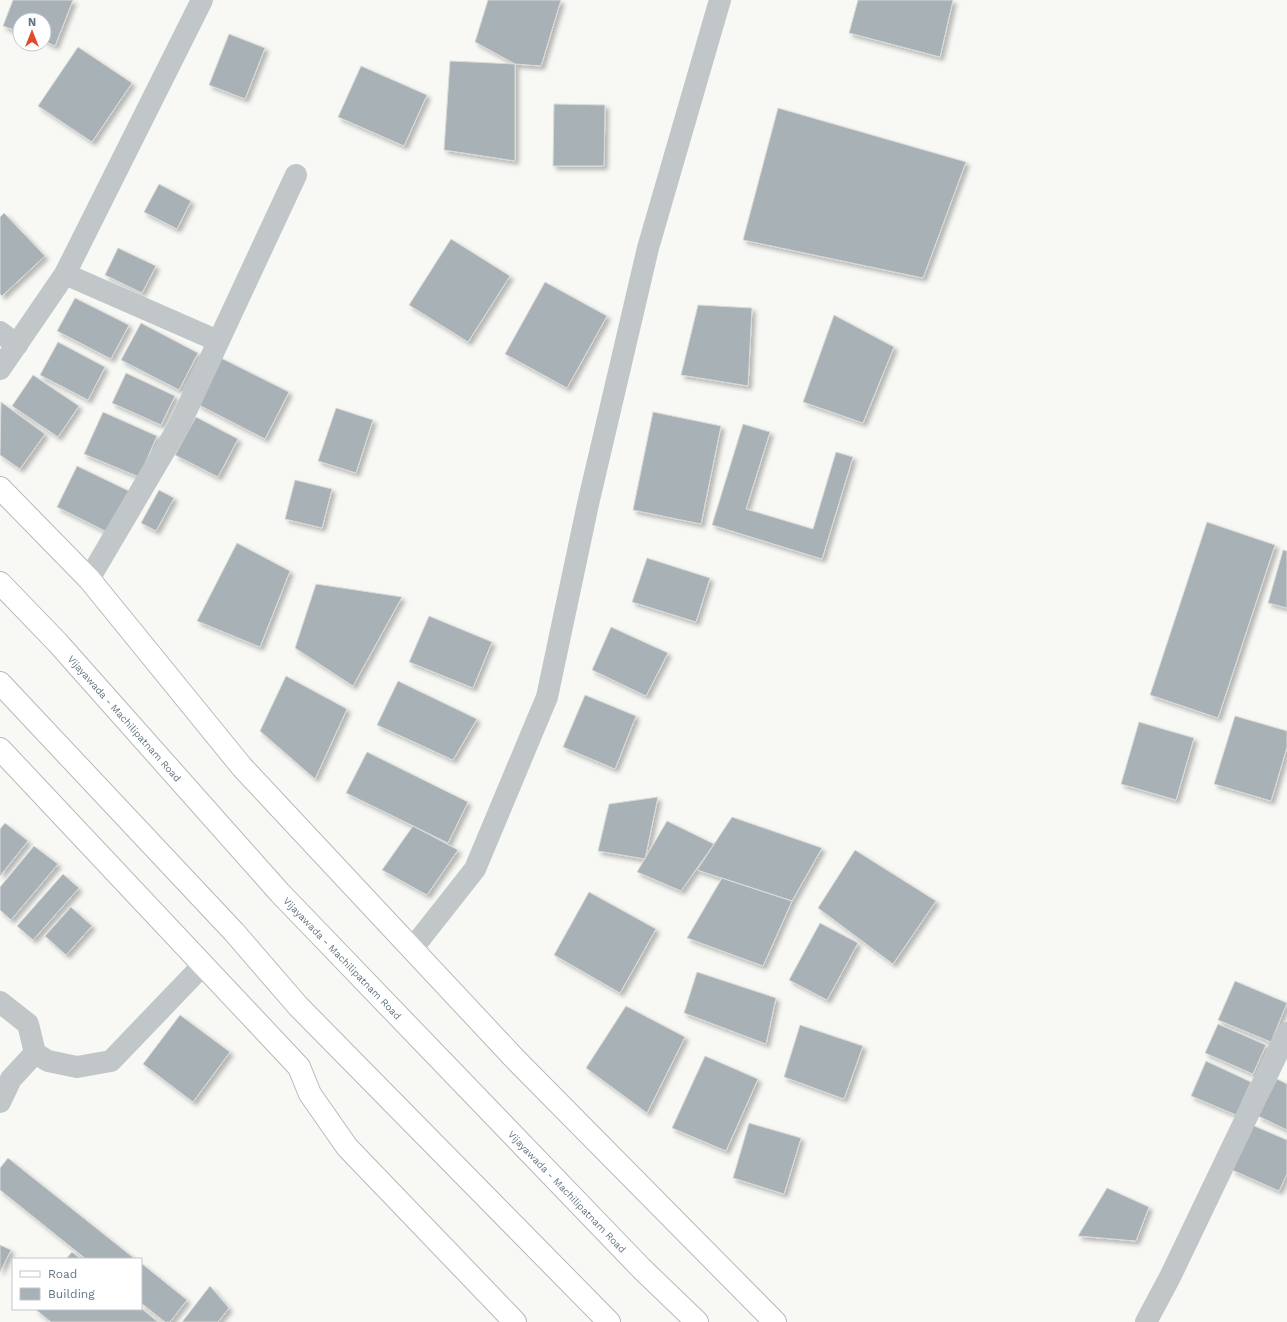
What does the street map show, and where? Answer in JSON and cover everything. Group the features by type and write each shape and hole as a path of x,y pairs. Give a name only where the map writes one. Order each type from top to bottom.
{"main road":[{"path":"0,488 89,579 242,767 516,1060 775,1322"},
{"name":"Vijayawada - Machilipatnam Road","path":"0,583 57,642 280,893 636,1262 697,1322"},
{"path":"0,683 234,932 298,1006 608,1322"},
{"path":"0,749 299,1067 310,1094 347,1147 515,1322"}],"street":[{"path":"0,369 8,338 65,274 202,0"},
{"path":"412,949 475,869 547,697 588,504 648,248 720,0"},
{"path":"89,579 179,426 296,175"},
{"path":"65,274 218,341"},
{"path":"0,1002 28,1024 35,1053 48,1061 78,1067 111,1061 203,965"},
{"path":"1146,1322 1170,1277 1287,1033"},
{"path":"0,1102 10,1079 35,1053"}],"building":[{"path":"13,0 73,0 55,46 52,45 52,12 12,12 12,29 3,26"},
{"path":"488,0 561,0 541,66 515,64 475,42"},
{"path":"858,0 953,0 940,57 849,33"},
{"path":"229,34 265,48 245,99 209,85"},
{"path":"78,47 132,83 92,142 38,106"},
{"path":"450,61 515,64 515,161 444,150"},
{"path":"361,66 427,95 404,146 338,117"},
{"path":"554,104 605,105 604,166 553,166"},
{"path":"778,108 966,162 923,278 743,240"},
{"path":"159,184 191,201 177,229 144,212"},
{"path":"4,213 45,256 2,296 0,294 0,217"},
{"path":"451,239 510,276 468,342 409,305"},
{"path":"118,248 156,266 142,293 105,275"},
{"path":"545,282 607,316 567,388 505,354"},
{"path":"75,298 129,325 111,359 57,331"},
{"path":"698,305 752,308 748,386 681,375"},
{"path":"834,315 894,347 863,423 803,402"},
{"path":"141,323 198,353 179,390 121,360"},
{"path":"58,342 105,367 88,400 40,375"},
{"path":"221,358 289,392 265,439 197,404"},
{"path":"126,373 175,396 161,425 112,403"},
{"path":"33,375 79,406 58,437 12,406"},
{"path":"1,402 45,434 20,469 0,455"},
{"path":"336,408 373,420 356,473 318,461"},
{"path":"103,412 157,436 139,477 84,454"},
{"path":"653,412 721,426 701,524 633,510"},
{"path":"196,417 238,439 218,477 175,455"},
{"path":"743,424 770,432 746,509 813,529 836,452 853,457 822,559 712,525"},
{"path":"77,466 129,491 109,533 57,507"},
{"path":"295,480 332,489 322,528 285,519"},
{"path":"159,490 174,498 156,531 141,523"},
{"path":"1207,522 1275,545 1218,718 1150,695"},
{"path":"237,543 290,571 260,647 197,621"},
{"path":"1283,550 1287,551 1287,608 1268,603"},
{"path":"647,558 710,578 696,622 632,602"},
{"path":"316,584 402,597 353,686 295,648"},
{"path":"429,616 492,642 473,688 409,662"},
{"path":"611,627 668,653 646,696 592,670"},
{"path":"286,676 347,709 315,779 260,731"},
{"path":"398,681 477,719 453,760 377,725"},
{"path":"585,695 636,716 615,769 563,747"},
{"path":"1235,716 1287,731 1287,747 1271,801 1214,784"},
{"path":"1139,722 1194,738 1176,800 1121,784"},
{"path":"367,752 468,802 448,843 346,793"},
{"path":"658,797 645,859 598,851 609,804"},
{"path":"732,817 822,848 792,901 697,870"},
{"path":"667,821 714,844 681,891 637,872"},
{"path":"5,823 28,841 0,876 0,829"},
{"path":"413,826 458,850 427,895 382,870"},
{"path":"34,846 58,864 11,920 0,910 0,887"},
{"path":"855,850 936,901 893,964 818,908"},
{"path":"63,874 79,888 33,940 17,926"},
{"path":"722,878 792,901 763,966 687,938"},
{"path":"589,892 656,929 620,993 554,955"},
{"path":"71,907 92,926 66,955 45,936"},
{"path":"820,923 858,943 827,1000 789,980"},
{"path":"697,972 776,998 766,1044 684,1013"},
{"path":"1235,981 1287,1003 1271,1042 1218,1020"},
{"path":"626,1006 685,1037 647,1113 586,1068"},
{"path":"180,1015 230,1052 193,1102 143,1064"},
{"path":"1218,1024 1266,1045 1253,1074 1205,1053"},
{"path":"800,1025 863,1046 844,1099 784,1077"},
{"path":"705,1056 758,1079 726,1151 672,1128"},
{"path":"1206,1061 1251,1082 1236,1115 1191,1096"},
{"path":"1277,1079 1287,1084 1287,1130 1258,1116"},
{"path":"749,1123 801,1138 784,1194 733,1178"},
{"path":"1252,1125 1287,1140 1287,1174 1279,1191 1232,1170"},
{"path":"8,1158 134,1258 85,1258 0,1190 0,1168"},
{"path":"1107,1188 1149,1207 1136,1241 1078,1236"},
{"path":"0,1245 11,1250 0,1272"},
{"path":"72,1252 80,1258 67,1258"},
{"path":"142,1264 187,1300 170,1322 165,1322 142,1304"},
{"path":"210,1286 229,1308 218,1322 182,1322"},
{"path":"142,1309 158,1322 51,1322 36,1310"}]}
